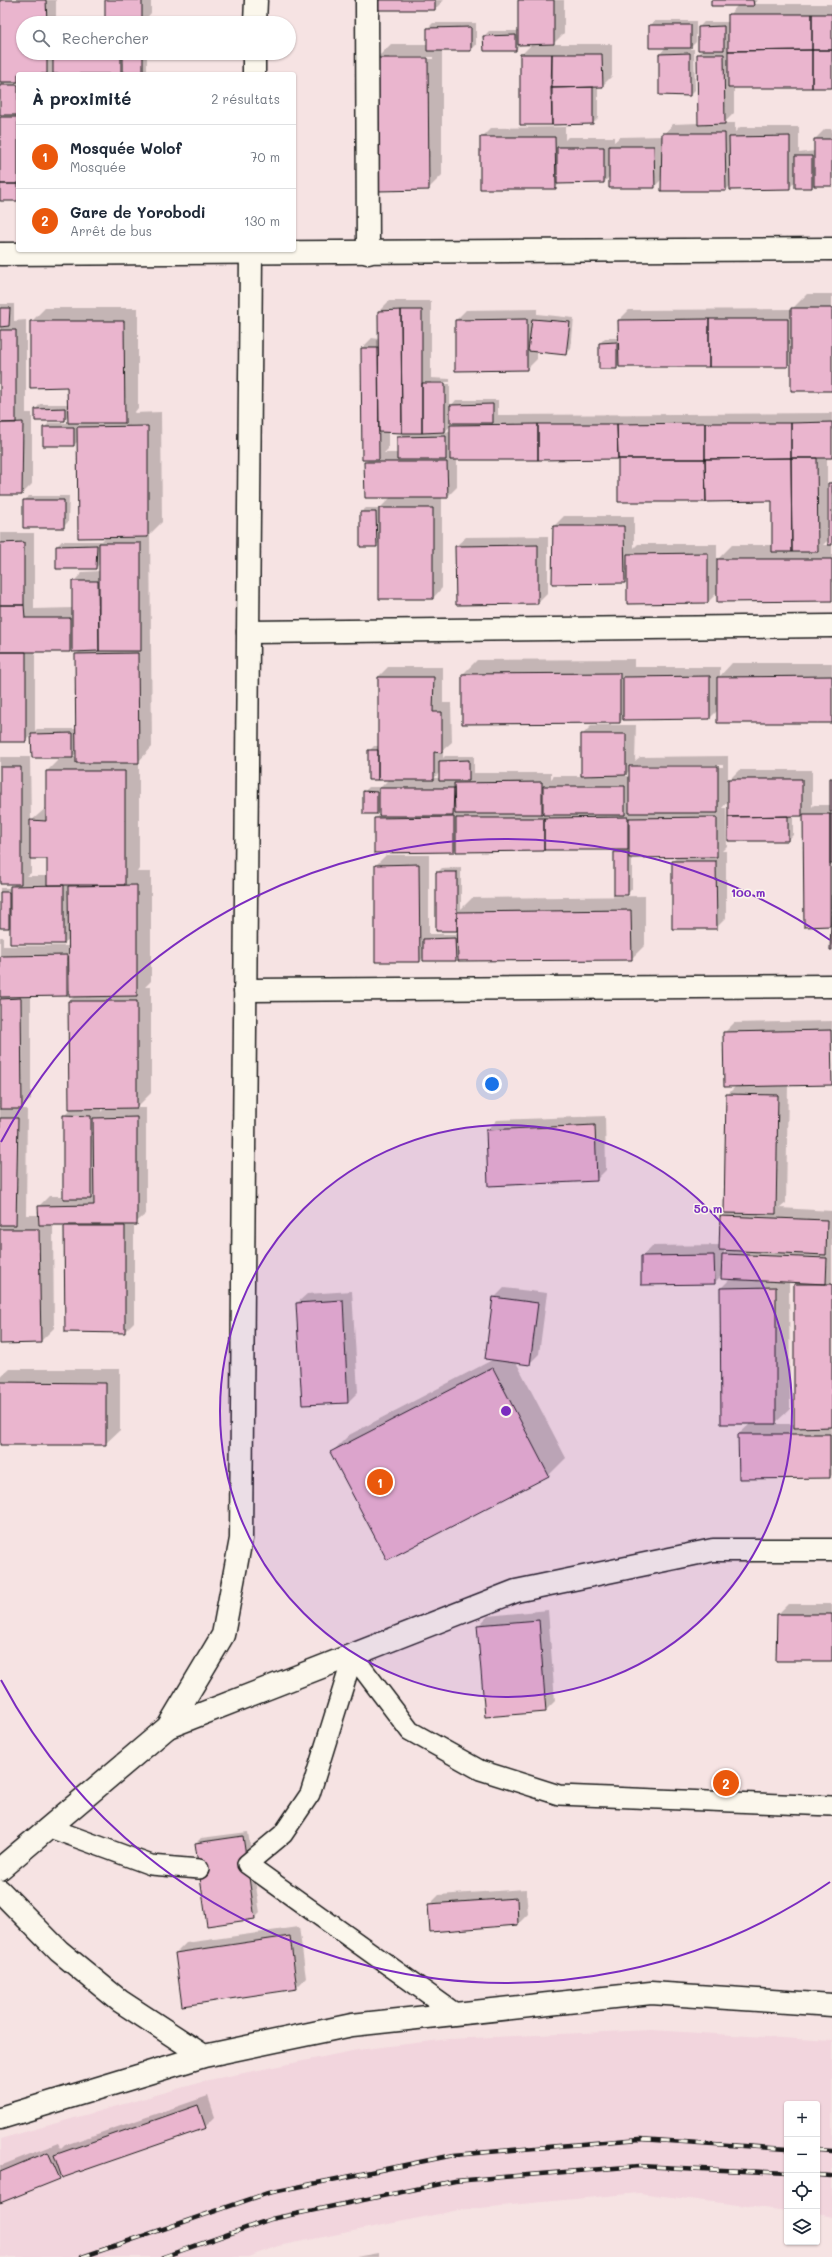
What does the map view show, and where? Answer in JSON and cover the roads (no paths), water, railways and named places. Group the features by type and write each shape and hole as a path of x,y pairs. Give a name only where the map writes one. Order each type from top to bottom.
{"street":[{"path":"255,16 256,0"},
{"path":"367,0 368,253"},
{"path":"254,60 254,72"},
{"path":"296,252 368,253 832,249"},
{"path":"0,254 167,252"},
{"path":"0,1869 168,1727 223,1635 241,1539 251,252"},
{"path":"248,632 832,626"},
{"path":"245,990 832,986"},
{"path":"168,1727 353,1656 516,1591 713,1550 832,1550"},
{"path":"0,1891 59,1952 120,2001 204,2056"},
{"path":"0,2118 204,2056 352,2025 650,1993 832,2005"}],"lane":[{"path":"353,1656 410,1731 480,1770 559,1795 832,1806"},
{"path":"353,1656 310,1794 283,1834 247,1864 455,2013"},
{"path":"50,1828 150,1865 199,1869"}],"railway":[{"path":"82,2257 268,2193 454,2155 640,2139 784,2149"},
{"path":"820,2150 832,2151"},
{"path":"163,2257 271,2219 455,2181 639,2166 784,2173"},
{"path":"820,2175 832,2176"}],"place":[{"name":"Mosquée Wolof","path":"380,1482"},
{"name":"Gare de Yorobodi","path":"726,1783"}]}
